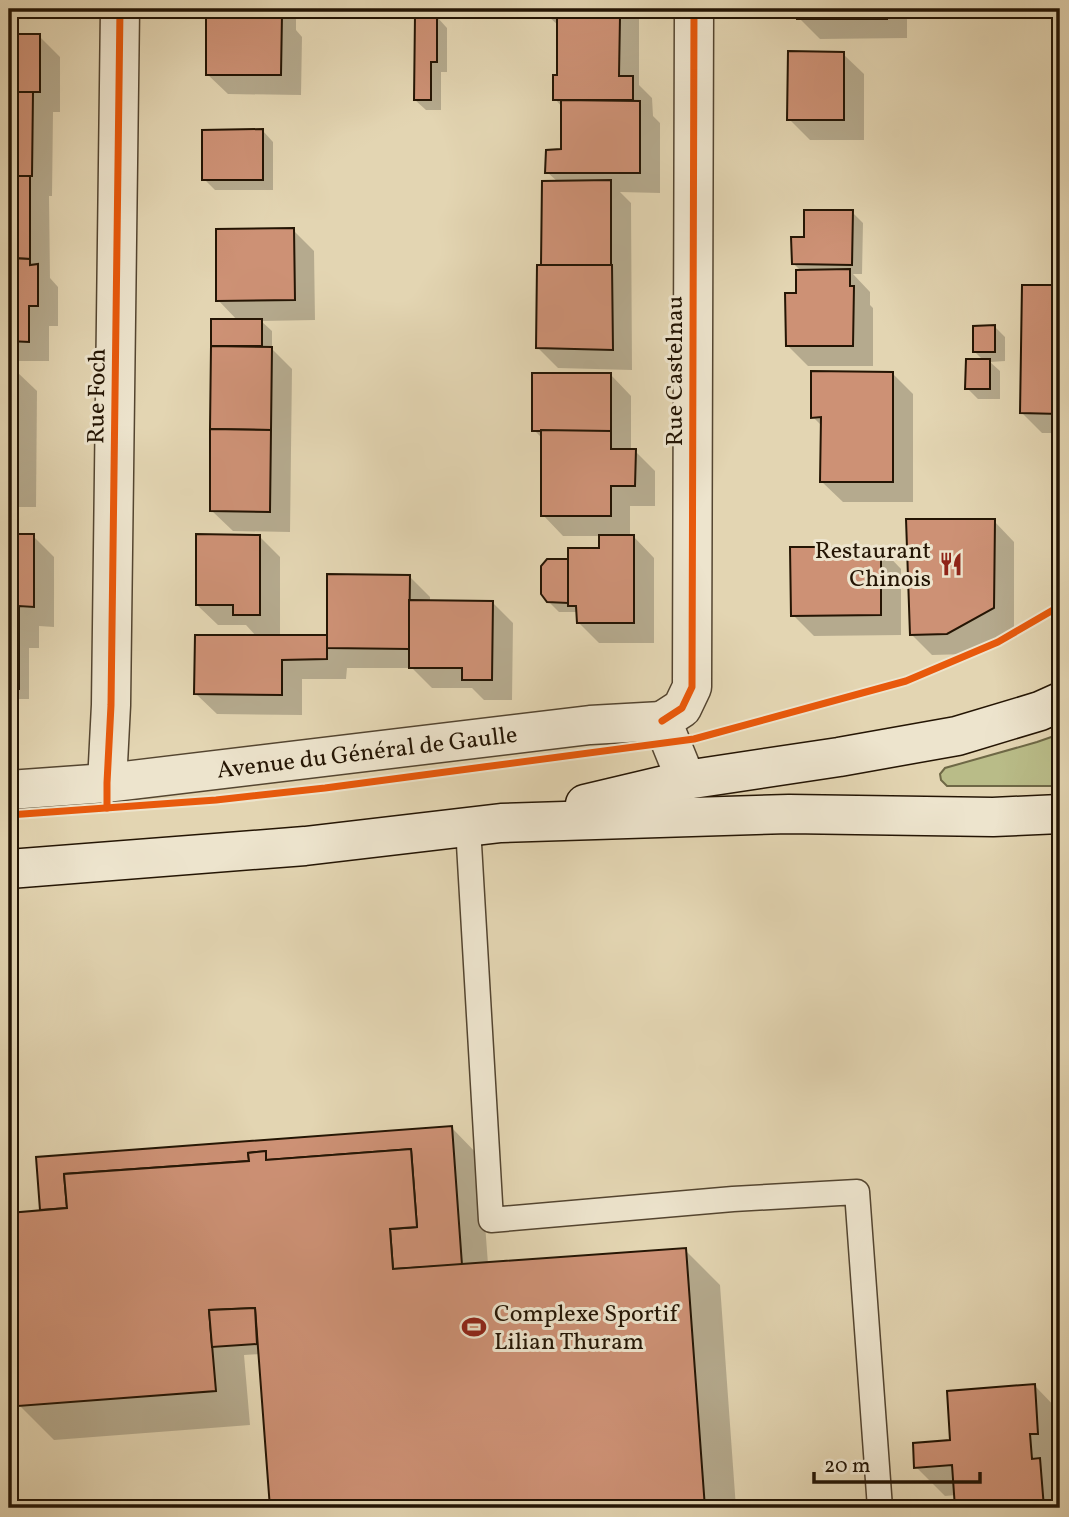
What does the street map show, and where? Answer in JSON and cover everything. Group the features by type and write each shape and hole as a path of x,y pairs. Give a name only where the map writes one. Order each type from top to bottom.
{"street":[{"name":"Rue Foch","path":"107,783 111,705 120,9"},
{"name":"Rue Castelnau","path":"662,721 682,708 692,687 694,9"},
{"path":"485,825 686,780 957,736 1040,711 1060,702"},
{"name":"Avenue du Général de Gaulle","path":"9,790 107,783 590,725 662,721"},
{"path":"662,721 686,780"},
{"path":"9,869 305,846 485,825 789,814 993,817 1060,814"}],"lane":[{"path":"485,825 492,1220 733,1199 857,1192 880,1508"}],"green space":[{"path":"1060,734 1060,786 947,786 941,780 940,774 945,768"}],"building":[{"path":"206,9 276,9 276,15 206,14"},
{"path":"547,9 620,9 620,17 546,16"},
{"path":"797,9 887,9 887,19 797,19"},
{"path":"206,14 282,14 281,75 206,75"},
{"path":"415,15 437,16 437,62 431,62 431,100 414,100"},
{"path":"557,17 620,17 619,76 633,76 633,100 553,100 553,75 557,75"},
{"path":"9,34 40,34 40,92 9,92"},
{"path":"788,51 844,52 844,120 787,120"},
{"path":"9,92 33,92 32,176 9,176"},
{"path":"561,100 640,101 640,173 545,173 546,150 561,149"},
{"path":"1054,122 1060,122 1060,195 1053,194"},
{"path":"263,129 263,180 202,180 202,130"},
{"path":"9,176 30,176 30,259 9,258"},
{"path":"611,180 611,266 541,265 542,181"},
{"path":"804,210 853,210 852,265 792,264 791,237 804,237"},
{"path":"294,228 295,300 216,301 216,229"},
{"path":"9,258 30,259 30,265 38,264 38,306 29,306 29,342 9,341"},
{"path":"537,265 612,265 613,350 536,348"},
{"path":"850,269 850,286 854,286 853,346 786,346 785,293 796,293 796,270"},
{"path":"1022,285 1060,285 1060,414 1020,413"},
{"path":"211,319 262,319 262,346 211,346"},
{"path":"995,325 995,352 973,352 973,326"},
{"path":"211,346 272,347 271,430 210,429"},
{"path":"966,359 990,359 990,389 965,389"},
{"path":"9,369 17,369 16,487 9,487"},
{"path":"811,371 893,372 893,482 820,482 821,417 811,418"},
{"path":"532,373 611,373 611,431 532,431"},
{"path":"210,429 271,430 270,512 210,511"},
{"path":"541,430 611,431 611,449 636,449 635,486 611,486 611,516 541,516"},
{"name":"Restaurant Chinois","path":"906,519 995,519 994,608 947,634 910,635"},
{"path":"9,534 34,534 34,607 19,606 19,628 9,628"},
{"path":"196,534 260,535 260,615 233,615 233,605 196,605"},
{"path":"599,535 634,535 634,623 577,623 576,606 568,606 568,548 599,548"},
{"path":"790,547 881,547 881,615 791,616"},
{"path":"547,559 568,559 568,603 547,602 541,594 541,566"},
{"path":"327,574 410,575 409,649 327,648"},
{"path":"409,600 493,601 492,680 462,680 462,668 409,668"},
{"path":"9,628 19,628 19,689 9,689"},
{"path":"195,635 327,635 327,659 282,660 282,695 194,694"},
{"path":"452,1126 462,1265 393,1269 390,1229 417,1227 411,1149 266,1160 266,1151 248,1153 249,1161 64,1174 67,1208 40,1210 36,1157"},
{"name":"Complexe Sportif Lilian Thuram","path":"411,1149 417,1227 390,1229 393,1269 686,1248 705,1508 270,1508 255,1308 209,1310 216,1391 18,1406 9,1287 9,1213 67,1208 64,1174 249,1161 248,1153 266,1151 266,1160"},
{"path":"255,1308 257,1344 212,1347 209,1310"},
{"path":"1035,1384 1038,1434 1030,1434 1032,1459 1040,1458 1044,1508 955,1508 952,1465 914,1468 913,1443 950,1440 947,1391"}],"cycle path":[{"path":"107,808 111,705 120,9"},
{"path":"662,721 682,708 692,687 694,9"},
{"path":"9,815 216,800 325,788 694,739 906,681 998,642 1060,606"}],"place":[{"name":"Restaurant Chinois","path":"951,564"},
{"name":"Complexe Sportif Lilian Thuram","path":"474,1327"}]}
